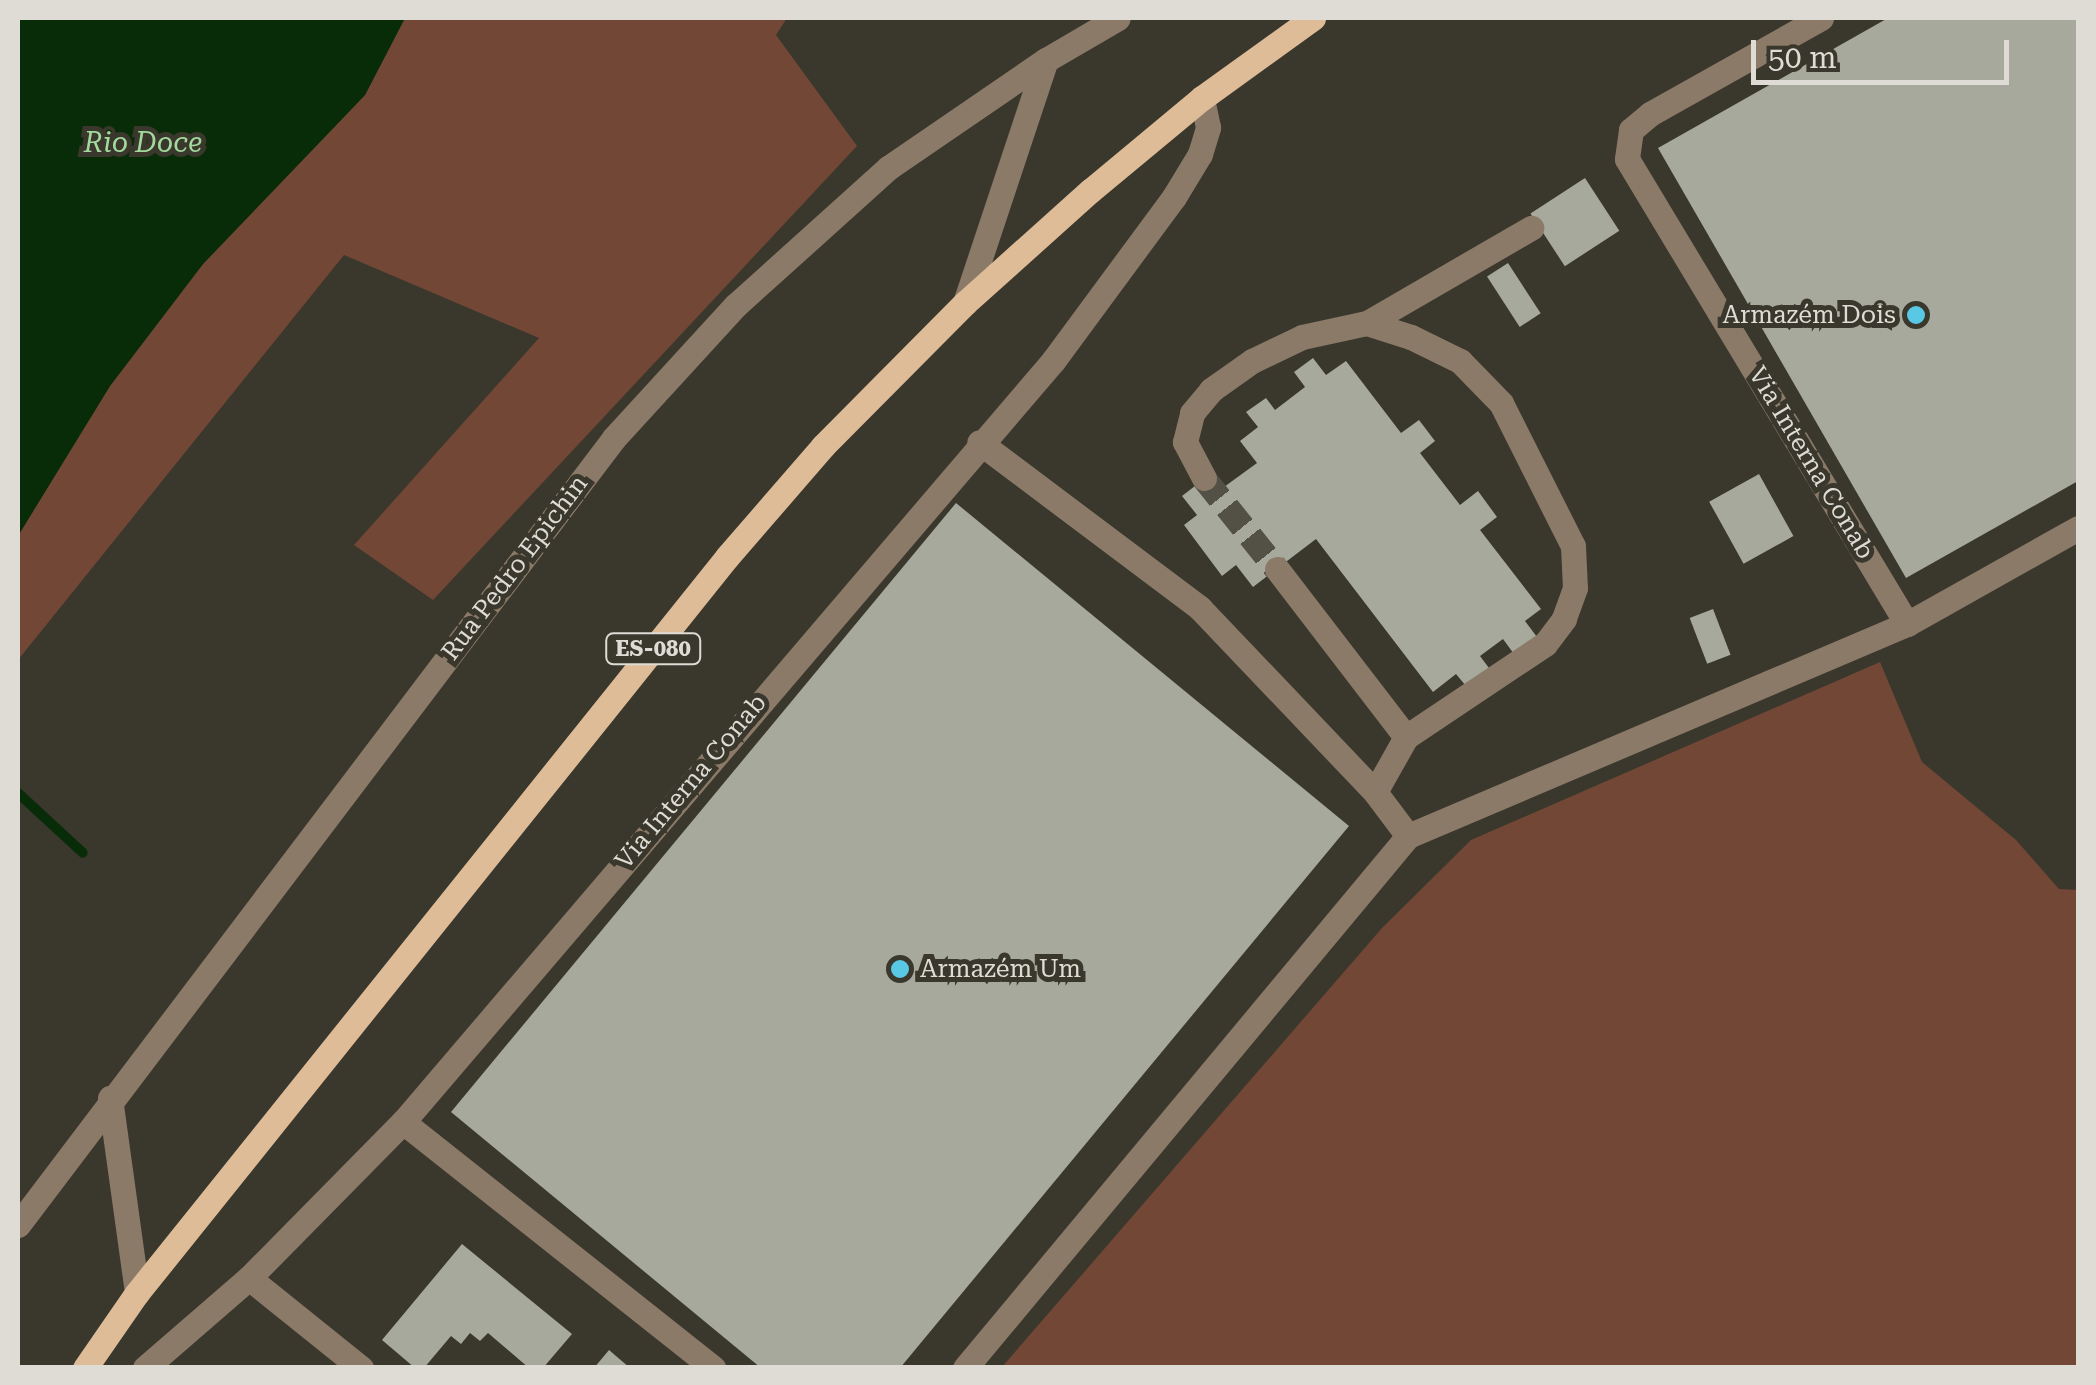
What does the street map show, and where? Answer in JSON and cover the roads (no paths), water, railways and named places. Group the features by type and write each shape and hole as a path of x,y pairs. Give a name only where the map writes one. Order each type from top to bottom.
{"main road":[{"name":"ES-080","path":"84,1368 137,1293 727,557 823,446 965,303 1202,98 1313,18"}],"street":[{"name":"Rua Pedro Epichin","path":"18,1225 110,1098 614,438 736,306 888,168 1046,60 1118,18"},
{"name":"Via Interna Conab","path":"1821,18 1650,114 1631,130 1626,143 1627,159 1907,624"},
{"path":"965,303 1046,60"},
{"name":"Via Interna Conab","path":"145,1368 249,1278 402,1122 1052,361 1174,197 1200,154 1208,128 1202,98"},
{"path":"1204,478 1186,442 1192,413 1211,390 1252,361 1302,337 1367,323 1531,228"},
{"path":"1367,323 1411,336 1460,362 1501,403 1573,546 1575,588 1564,619 1545,644 1406,737 1374,792"},
{"path":"979,442 1200,608 1374,792 1408,836"},
{"path":"965,1368 1408,836 1907,624 2078,528"},
{"path":"1276,569 1406,737"},
{"path":"110,1098 137,1293"},
{"path":"402,1122 713,1368"},
{"path":"249,1278 361,1368"}],"water":[{"name":"Rio Doce","path":"18,18 405,18 365,95 203,264 110,386 18,536"}],"waterway":[{"path":"18,793 83,853"}],"tunnel":[{"path":"1204,478 1277,569"}],"place":[{"name":"Armazém Dois","path":"1916,315"},
{"name":"Armazém Um","path":"900,969"}]}
